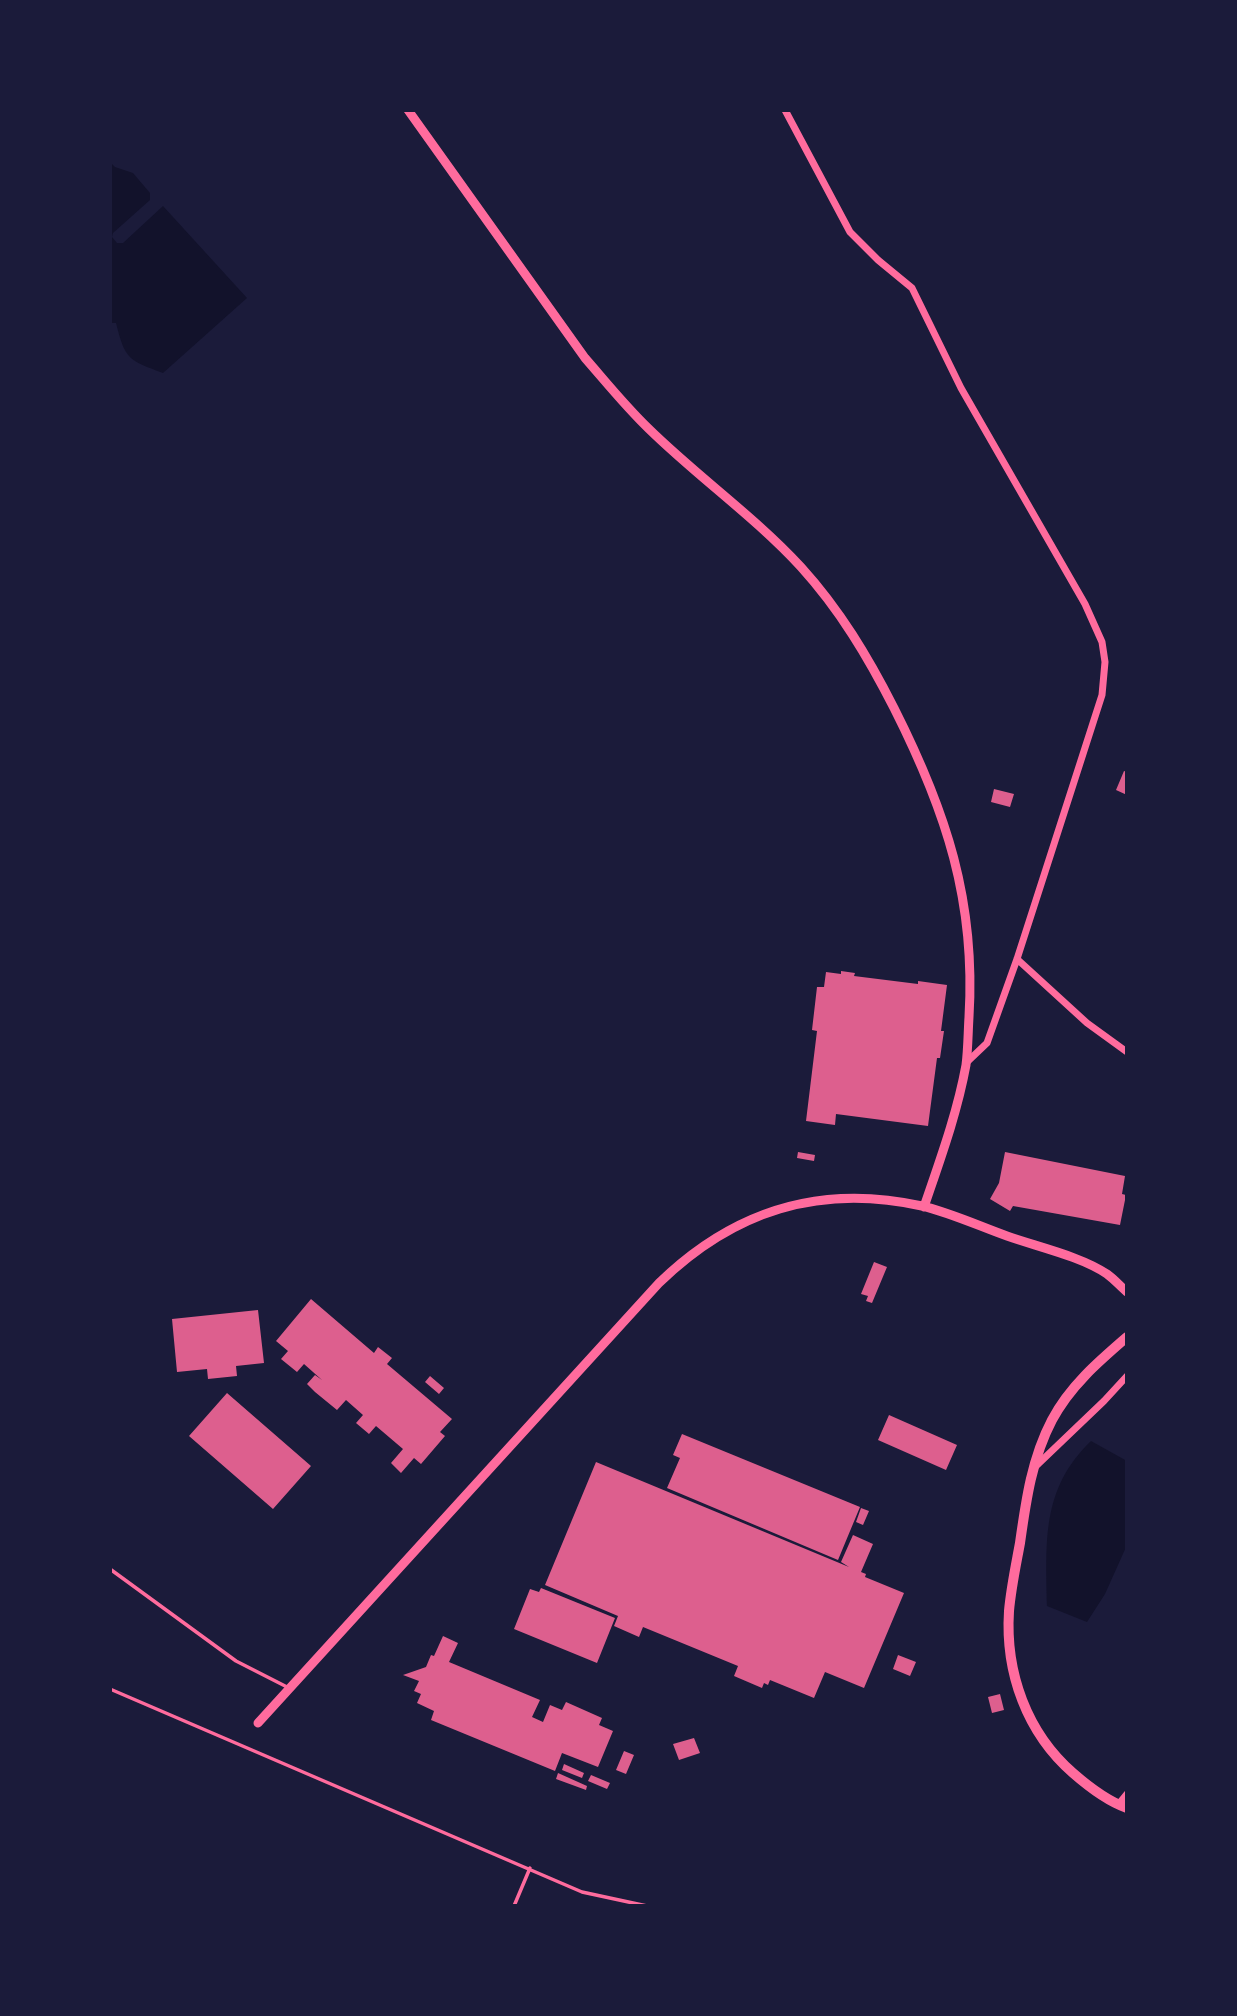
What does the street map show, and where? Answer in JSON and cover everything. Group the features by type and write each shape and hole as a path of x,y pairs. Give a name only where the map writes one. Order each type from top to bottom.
{"main road":[{"path":"1123,1806 1089,1787 1062,1763 1038,1734 1022,1702 1013,1670 1009,1610 1033,1469 1048,1430 1071,1390 1093,1366 1127,1337"}],"street":[{"path":"408,110 585,358 617,396 648,429 763,530 824,594 852,632 910,740 937,802 960,880 971,990 966,1063 949,1134 923,1207"},
{"path":"785,110 850,232 912,288 961,387 1085,604 1102,642 1105,662 1102,695 1017,959 987,1043 966,1063"},
{"path":"1017,959 1087,1023 1127,1052"},
{"path":"258,1723 659,1283 683,1259 747,1220 802,1203 834,1198 878,1199 923,1207 1077,1261 1107,1274 1127,1292"},
{"path":"1033,1469 1127,1376"},
{"path":"1123,1806 1127,1794"}],"lane":[{"path":"110,1569 236,1661 290,1688"},
{"path":"110,1689 582,1892 647,1906"},
{"path":"514,1906 530,1868"}],"shaded area":[{"path":"110,162 115,167 133,173 150,193 150,200 113,233 112,237 117,243 123,243 163,206 247,298 163,373 130,357 122,344 116,323 110,323"},
{"path":"1091,1441 1127,1461 1127,1545 1105,1594 1087,1622 1047,1606 1046,1560 1047,1538 1055,1497 1075,1459"}],"building":[{"path":"1124,771 1127,772 1127,795 1116,790"},
{"path":"994,789 1014,794 1010,807 991,802"},
{"path":"841,971 855,973 854,976 947,985 941,1031 944,1031 940,1058 937,1058 928,1126 836,1114 835,1125 806,1121 817,1031 812,1030 817,987 824,987 826,972 841,974"},
{"path":"798,1152 815,1155 814,1161 797,1158"},
{"path":"1005,1152 1125,1176 1122,1194 1126,1195 1120,1225 1013,1206 1010,1211 990,1199 999,1183"},
{"path":"874,1262 887,1267 872,1303 866,1301 868,1296 861,1294"},
{"path":"311,1299 374,1353 378,1347 392,1358 387,1364 452,1419 440,1432 445,1436 421,1464 414,1458 401,1473 391,1463 403,1449 376,1426 369,1434 356,1423 363,1415 346,1400 337,1410 315,1392 307,1384 315,1375 322,1380 304,1364 297,1372 281,1359 288,1351 276,1341"},
{"path":"258,1310 264,1363 236,1366 237,1376 208,1379 207,1369 177,1372 172,1319"},
{"path":"430,1376 444,1388 439,1394 425,1382"},
{"path":"227,1393 311,1466 273,1509 189,1436"},
{"path":"889,1415 957,1445 946,1470 878,1440"},
{"path":"682,1434 860,1507 838,1560 667,1488 680,1458 673,1455"},
{"path":"596,1462 849,1567 841,1562 853,1535 873,1544 861,1572 866,1574 865,1577 904,1593 864,1688 825,1672 814,1698 770,1680 768,1685 764,1683 762,1688 734,1676 738,1666 643,1627 639,1637 614,1626 618,1616 545,1585"},
{"path":"861,1508 869,1511 863,1525 856,1522"},
{"path":"541,1588 615,1618 597,1663 514,1629 530,1589 539,1592"},
{"path":"443,1636 458,1643 449,1662 540,1700 532,1717 543,1722 550,1705 562,1710 566,1702 602,1718 599,1725 613,1731 598,1767 562,1753 555,1771 431,1720 434,1711 417,1703 421,1694 414,1691 419,1681 403,1675 426,1667"},
{"path":"898,1655 916,1662 910,1676 893,1669"},
{"path":"1000,1694 1004,1710 992,1713 988,1697"},
{"path":"694,1738 700,1753 679,1760 673,1744"},
{"path":"624,1751 634,1755 626,1774 616,1770"},
{"path":"564,1764 584,1773 582,1778 562,1770"},
{"path":"558,1773 587,1786 586,1790 556,1779"},
{"path":"591,1775 610,1783 607,1789 588,1781"}]}
